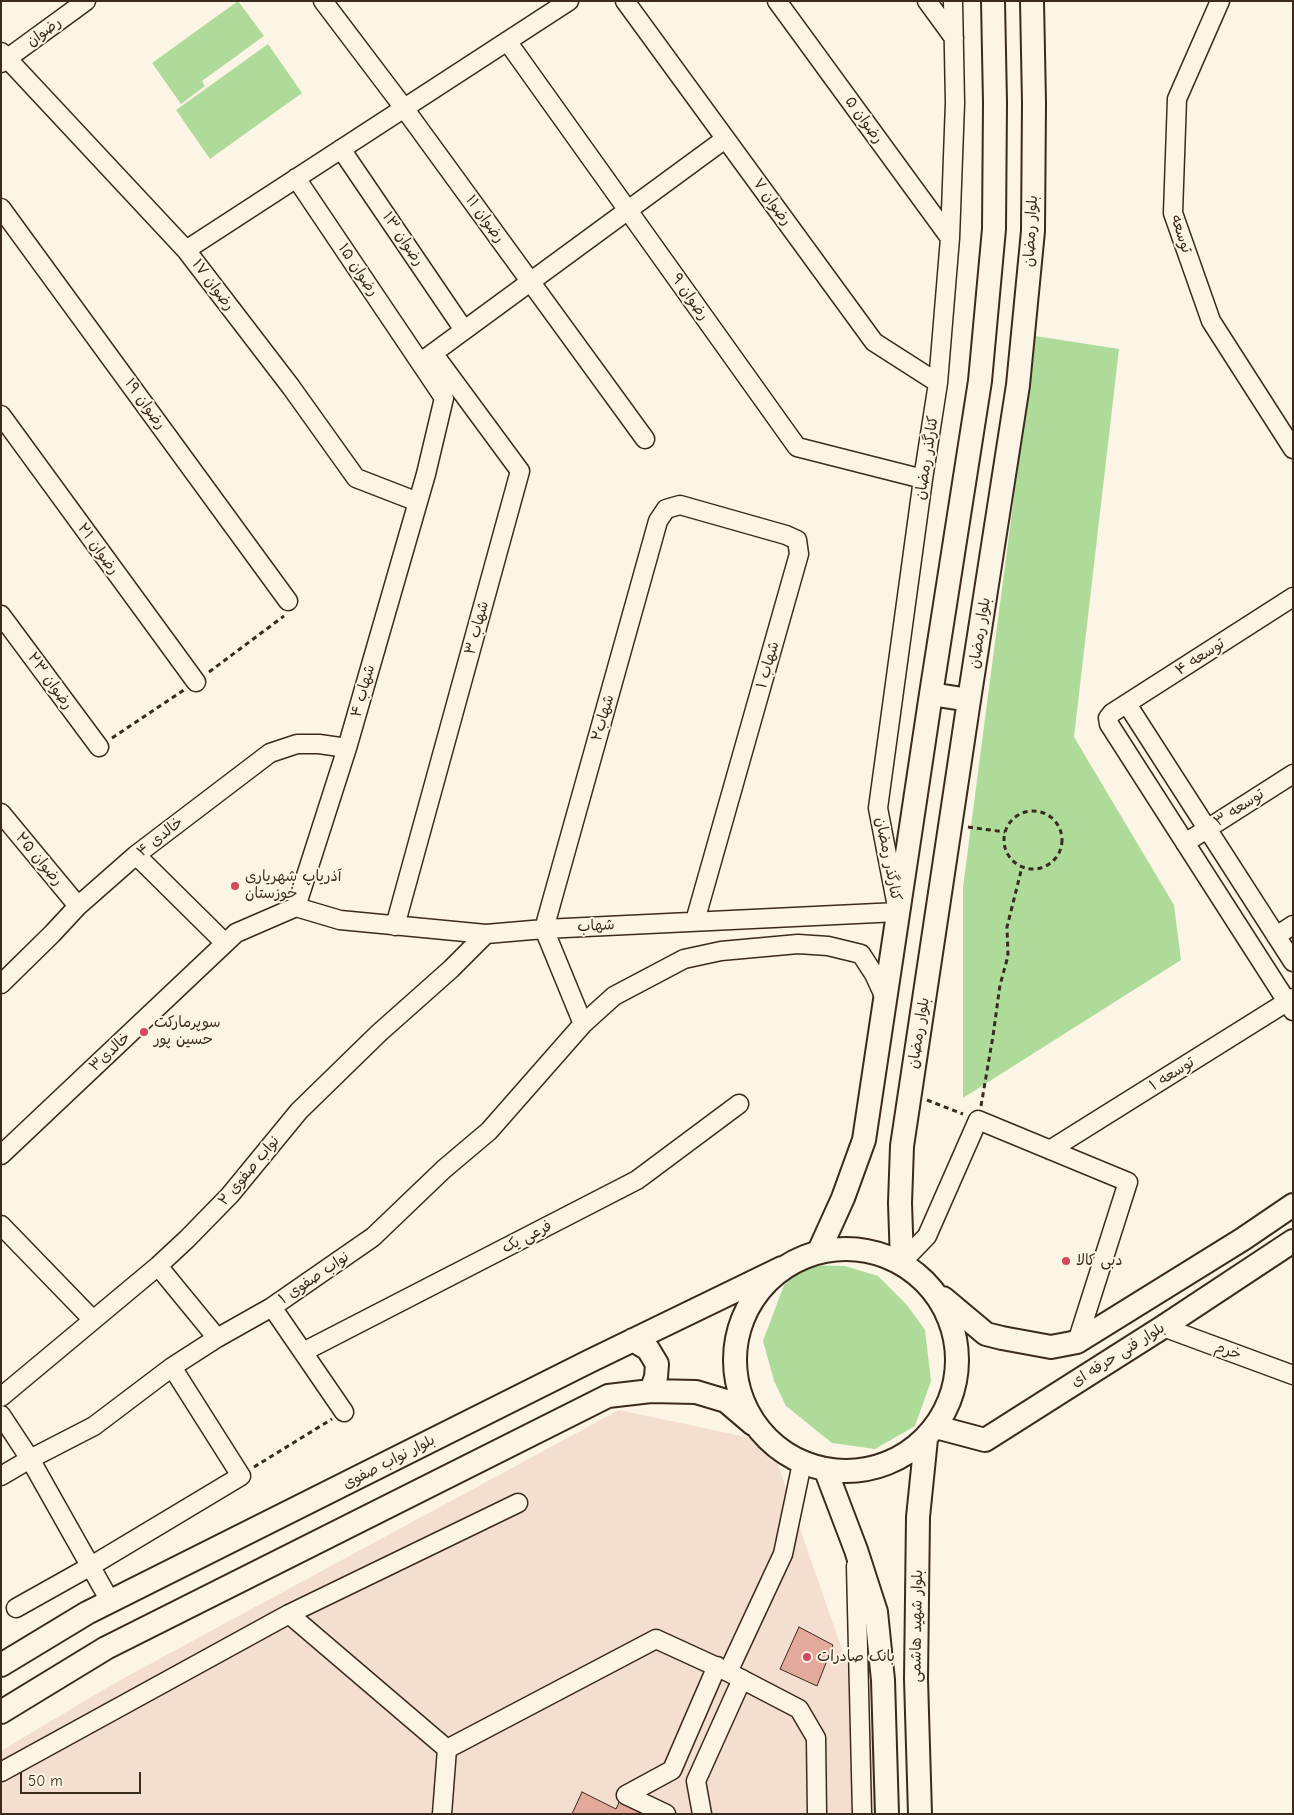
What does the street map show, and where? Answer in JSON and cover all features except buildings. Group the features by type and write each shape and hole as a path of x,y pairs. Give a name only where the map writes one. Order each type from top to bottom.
{"main road":[{"path":"993,1 995,103 994,229 980,381 864,1140 843,1198 819,1251 862,1248 902,1262 986,1334 1051,1347 1077,1342 1293,1206"},
{"name":"بلوار رمضان","path":"902,1262 900,1203 902,1146 1018,385 1033,231 1034,103 1032,1"},
{"path":"931,694 969,700"},
{"name":"بلوار فنی حرفه ای","path":"931,1433 985,1440 1163,1327 1293,1241"},
{"name":"بلوار نواب صفوی","path":"1,1665 110,1601 633,1340 819,1251"},
{"path":"753,1424 736,1384 736,1340 752,1299 782,1268"},
{"path":"1,1712 106,1648 608,1396 651,1391 696,1392 726,1401 753,1424 770,1442 796,1461 826,1471 862,1471 896,1460 931,1433 952,1395 958,1360 953,1325 936,1293"},
{"path":"633,1340 648,1349 657,1364 656,1377 651,1391"},
{"name":"بلوار شهید هاشمی","path":"920,1814 916,1679 919,1509 931,1433"},
{"path":"826,1471 856,1550 876,1612 883,1680 887,1814"}],"street":[{"name":"رضوان","path":"3,58 86,1"},
{"name":"رضوان ۱۱","path":"323,1 404,108 645,439"},
{"path":"186,250 569,1"},
{"name":"رضوان ۷","path":"624,1 874,342 938,383"},
{"name":"رضوان ۵","path":"777,1 950,238"},
{"path":"927,1 954,38"},
{"name":"کنارگذر رمضان","path":"898,912 878,808 938,383 950,238 955,103 953,1"},
{"name":"توسعه","path":"1220,1 1177,99 1172,214 1211,322 1293,449"},
{"name":"رضوان ۹","path":"508,41 797,447 923,479"},
{"name":"رضوان ۱۷","path":"3,58 186,250 291,387 356,478 418,502"},
{"path":"427,358 725,139"},
{"name":"رضوان ۱۳","path":"341,149 464,330"},
{"name":"رضوان ۱۵","path":"296,178 427,358"},
{"name":"رضوان ۱۹","path":"1,208 288,601"},
{"name":"شهاب ۴","path":"296,907 347,748 426,474 444,398 427,358"},
{"name":"شهاب ۳","path":"395,926 520,471 427,358"},
{"name":"رضوان ۲۱","path":"1,415 196,682"},
{"name":"شهاب ۱","path":"666,509 680,505 786,534 797,540 799,554 695,921"},
{"name":"شهاب۲","path":"544,929 658,521 666,509"},
{"name":"توسعه ۴","path":"1185,843 1109,724 1108,718 1112,713 1293,597"},
{"name":"رضوان ۲۳","path":"1,616 98,747"},
{"path":"1127,704 1293,962"},
{"name":"خالدی ۴","path":"1,984 78,906 136,855 270,753 297,744 319,744 347,748"},
{"name":"توسعه ۳","path":"1185,843 1293,774"},
{"name":"رضوان ۲۵","path":"1,814 78,906"},
{"path":"1185,843 1291,1004"},
{"path":"136,855 225,943"},
{"name":"شهاب","path":"296,907 340,920 486,934 544,929 898,912"},
{"name":"خالدی۳","path":"1,1155 236,933 296,907"},
{"path":"1276,936 1293,925"},
{"path":"544,929 583,1024"},
{"name":"نواب صفوی ۲","path":"1,1397 188,1239 230,1195 299,1111 379,1033 451,969 486,934"},
{"name":"نواب صفوی ۱","path":"1,1476 94,1426 172,1367 272,1306 372,1237 489,1131 583,1024 614,996 684,959 721,951 798,944 828,946 861,954 874,974 885,998"},
{"name":"توسعه ۱","path":"1050,1150 1291,1004"},
{"name":"فرعی یک","path":"303,1352 637,1180 739,1104"},
{"path":"902,1262 926,1236 978,1120 1128,1182 1077,1342"},
{"path":"1,1225 93,1320"},
{"path":"158,1266 217,1338"},
{"path":"272,1306 344,1412"},
{"name":"خرم","path":"1163,1327 1293,1375"},
{"path":"16,1608 91,1566 241,1476 172,1367"},
{"path":"1,1415 30,1459 110,1601"},
{"path":"666,1814 626,1795 672,1770 729,1672 782,1554 802,1463"},
{"path":"1,1772 289,1614 518,1503"},
{"path":"856,1550 862,1814"},
{"path":"289,1614 448,1749"},
{"path":"448,1749 656,1639 729,1672 799,1709 816,1738 817,1814"},
{"path":"702,1814 696,1781 729,1672"},
{"path":"442,1814 448,1749"},
{"path":"672,1770 696,1781"}],"path":[{"path":"98,747 196,682 284,616 288,601"},
{"path":"1036,810 1046,813 1060,827 1062,847 1058,856 1050,864 1042,868 1031,869 1022,867 1013,861 1007,852 1004,842 1005,832 1009,823 1026,811 1036,810"},
{"path":"950,824 1005,832"},
{"path":"910,1093 978,1120 995,1027 1000,985 1008,956 1007,926 1022,867"},
{"path":"241,1476 344,1412"}],"shaded area":[{"path":"619,1410 770,1442 899,1814 1,1814 1,1751 113,1684"}],"green space":[{"path":"238,1 264,36 202,81 205,86 181,104 152,63"},
{"path":"268,44 302,93 210,159 176,110"},
{"path":"1035,336 1119,349 1074,737 1174,905 1181,960 963,1098 963,887"},
{"path":"806,1265 845,1266 878,1276 907,1305 925,1330 931,1381 915,1426 875,1449 832,1443 786,1406 774,1381 763,1341 784,1285"}],"place":[{"name":"آذریاپ شهریاری خوزستان","path":"235,886"},
{"name":"سوپرمارکت حسین پور","path":"144,1032"},
{"name":"دبی کالا","path":"1066,1261"},
{"name":"بانک صادرات","path":"807,1657"}]}
